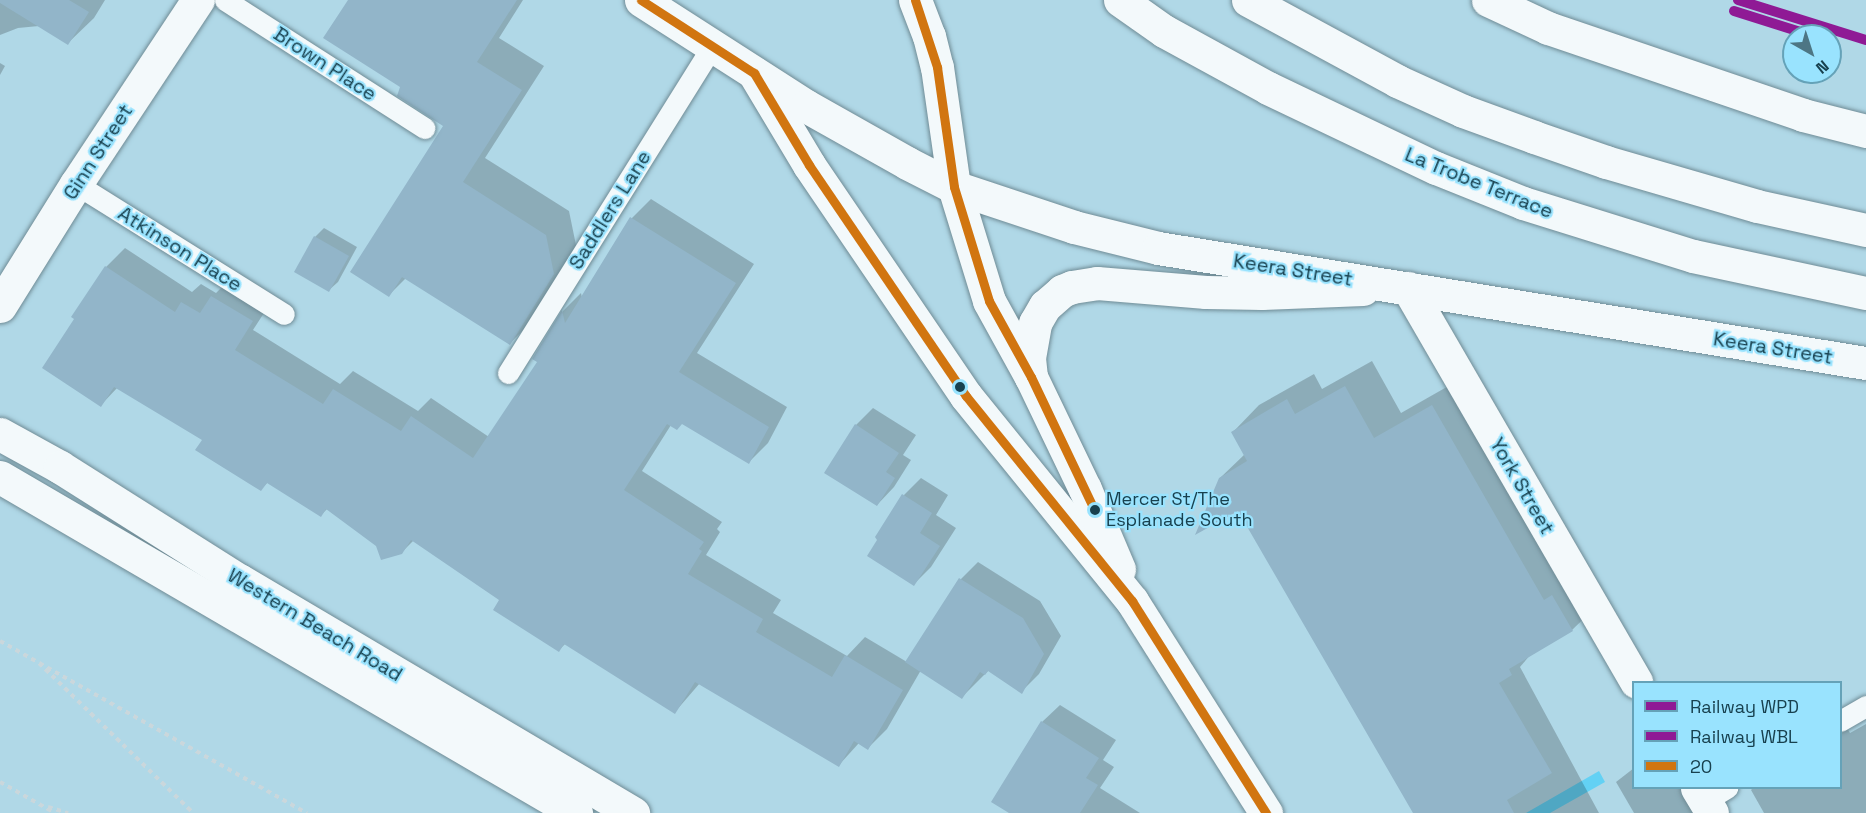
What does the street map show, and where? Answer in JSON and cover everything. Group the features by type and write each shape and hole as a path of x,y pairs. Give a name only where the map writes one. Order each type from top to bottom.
{"main road":[{"name":"Ginn Street","path":"0,306 76,184 198,0"},
{"name":"Keera Street","path":"641,0 754,73 858,136 954,187 1029,213 1158,248 1866,363"},
{"path":"915,0 929,36 937,67 954,187 989,301 1031,376 1085,489 1132,602"},
{"name":"La Trobe Terrace","path":"1120,0 1164,31 1268,88 1354,131 1436,168 1523,203 1693,256 1866,293"},
{"path":"1248,0 1397,81 1463,111 1606,162 1746,203 1866,230"},
{"path":"1488,0 1548,28 1803,115 1866,131"},
{"path":"754,73 810,165 966,396 1132,602 1266,813"},
{"path":"1031,376 1029,358 1035,323 1045,306 1062,291 1072,287 1097,284 1206,292 1262,293 1403,288"},
{"name":"York Street","path":"1403,288 1635,681"},
{"name":"Western Beach Road","path":"0,434 60,467 240,580 633,813"},
{"name":"Western Beach Road","path":"0,477 576,813"}],"lane":[{"name":"Brown Place","path":"225,0 424,128"},
{"name":"Saddlers Lane","path":"508,373 712,46"},
{"name":"Atkinson Place","path":"76,184 284,314"},
{"path":"1842,720 1866,706"}],"path":[{"path":"0,641 35,658 307,813"},
{"path":"35,658 193,813"},
{"path":"0,782 55,813"},
{"path":"39,804 68,813"}],"water":[{"path":"1599,771 1605,782 1550,813 1526,813"}],"building":[{"path":"0,0 69,0 89,12 68,45 0,3"},
{"path":"348,0 517,0 477,62 522,90 463,182 546,235 554,274 510,345 402,277 389,297 350,272 443,126 397,96 400,87 323,38"},
{"path":"630,217 736,283 679,372 769,427 749,464 682,424 677,430 667,424 624,490 704,542 699,549 702,551 688,574 763,619 756,632 832,677 845,655 903,690 868,750 854,741 839,767 695,682 675,714 564,644 559,652 493,610 499,600 411,540 402,554 381,560 376,546 326,509 321,517 267,483 261,491 195,450 202,440 114,387 101,407 42,368 74,319 71,317 105,266 175,312 181,302 200,313 211,296 253,321 235,350 323,404 333,389 401,431 411,416 473,458 537,362 532,359 562,310 565,323"},
{"path":"314,236 349,256 329,292 294,272"},
{"path":"1345,386 1374,438 1432,405 1544,600 1552,595 1573,631 1509,669 1512,675 1499,683 1552,773 1507,800 1514,813 1413,813 1238,511 1195,535 1219,478 1247,461 1231,432 1287,399 1295,414"},
{"path":"855,424 899,453 886,472 895,478 877,506 824,473"},
{"path":"902,494 932,513 920,533 940,546 914,586 867,556 877,540 875,537"},
{"path":"959,578 1023,618 1044,654 1022,694 988,671 985,675 980,672 962,699 905,662"},
{"path":"1041,721 1099,758 1086,778 1098,785 1080,813 1009,813 991,802"}],"rail line":[{"name":"WPD","path":"1738,0 1866,40"},
{"name":"WBL","path":"1734,11 1782,26"}],"transit line":[{"name":"20","path":"641,0 754,73 809,165 966,396 1132,601 1266,813"},
{"name":"20","path":"915,0 937,67 954,187 989,301 1031,377 1095,511"}],"place":[{"name":"Mercer St/The Esplanade South","path":"1095,510"}]}
